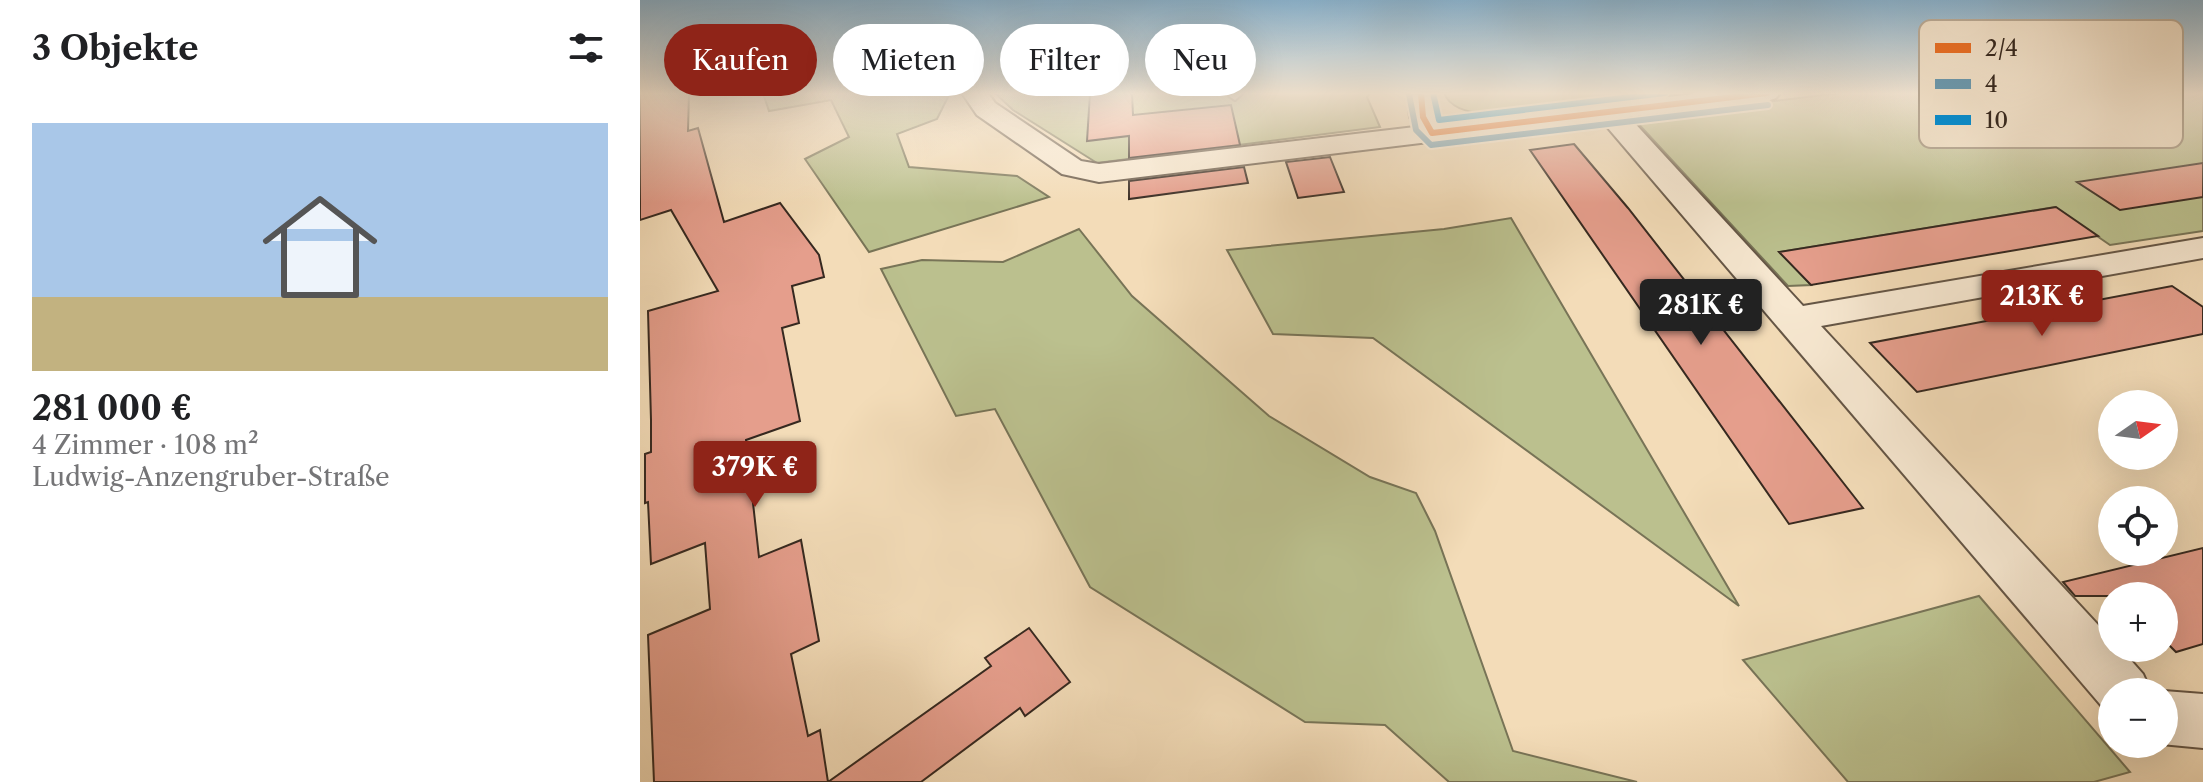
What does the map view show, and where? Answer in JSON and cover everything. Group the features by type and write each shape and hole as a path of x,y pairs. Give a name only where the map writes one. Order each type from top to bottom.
{"street":[{"path":"1016,129 1072,168 1086,173 1120,172 1462,129"},
{"path":"1430,129 1432,133"},
{"path":"1625,129 2112,678"},
{"path":"1793,319 2203,248"},
{"path":"2178,719 2203,721"}],"green space":[{"path":"845,129 909,129 897,134 909,167 1017,176 1049,197 869,252 805,159 849,137"},
{"path":"1044,129 1360,129 1097,163"},
{"path":"1644,129 1919,129 1919,148 2183,148 2183,129 2203,129 2203,231 2110,245 2055,207 1780,252 1811,285 1788,286"},
{"path":"1511,218 1739,606 1373,338 1273,334 1227,250 1444,229"},
{"path":"1079,229 1132,296 1269,416 1370,477 1416,493 1435,531 1513,751 1637,782 1449,782 1385,725 1305,722 1090,587 995,409 956,416 881,269 922,260 1003,262"},
{"path":"1979,596 2098,735 2098,758 2118,758 2130,772 2094,782 1848,782 1743,660"}],"building":[{"path":"640,129 698,129 724,222 780,203 819,255 824,277 792,286 799,323 782,328 800,421 746,440 759,557 801,540 819,641 791,654 808,736 820,730 828,782 654,782 648,635 710,609 705,543 651,564 648,502 645,503 645,454 651,452 648,311 718,291 671,210 640,220"},
{"path":"1088,129 1237,129 1240,145 1129,158 1129,136 1087,141"},
{"path":"1574,144 1628,208 1863,508 1789,524 1530,150"},
{"path":"1330,157 1344,192 1298,198 1286,162"},
{"path":"2203,163 2203,197 2120,210 2077,182"},
{"path":"1244,167 1248,183 1129,199 1129,181"},
{"path":"2056,207 2098,236 1811,285 1779,252"},
{"path":"2172,286 2203,307 2203,334 1917,392 1870,343"},
{"path":"2203,548 2203,644 2178,651 2178,582 2098,582 2098,596 2075,596 2063,582 2129,566 2178,566 2178,554"},
{"path":"1029,628 1070,682 1025,716 1020,708 921,782 828,782 991,666 985,658"}],"transit line":[{"name":"4","path":"1416,129 1431,145 1562,129"},
{"name":"2/4","path":"1430,129 1432,133 1461,129"}]}
